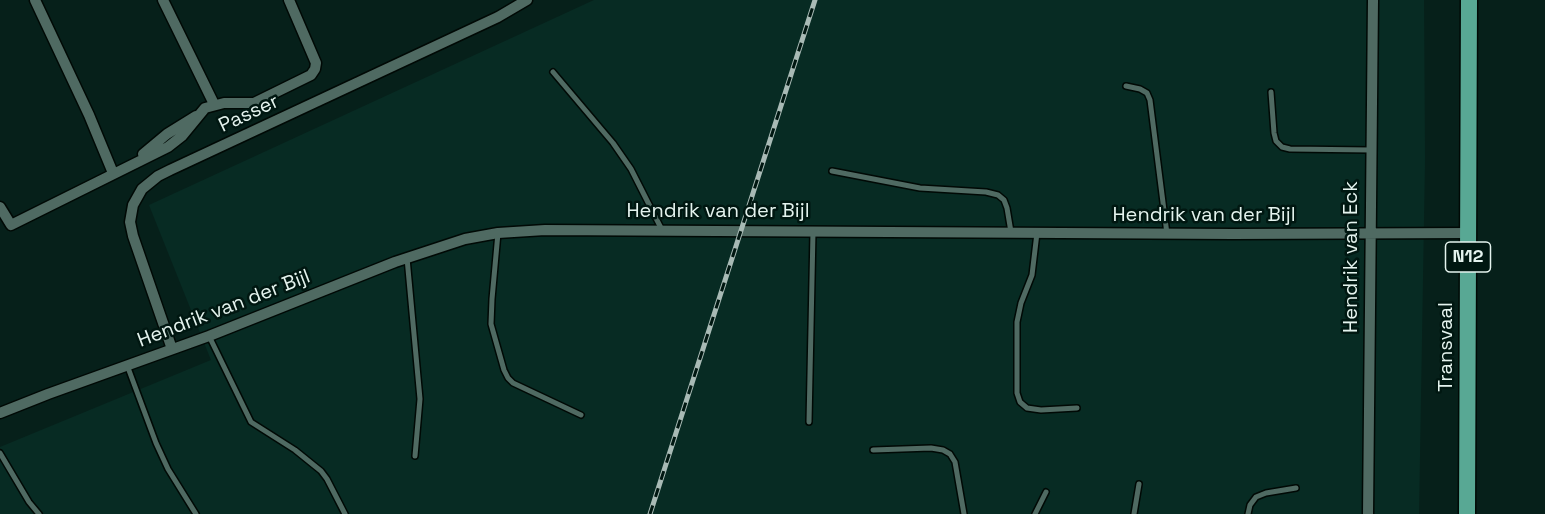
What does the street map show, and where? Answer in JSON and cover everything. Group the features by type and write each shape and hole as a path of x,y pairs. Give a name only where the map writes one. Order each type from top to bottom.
{"highway":[{"name":"Transvaal","path":"1467,514 1469,0"}],"street":[{"path":"35,0 89,115 113,173"},
{"path":"163,0 214,104"},
{"path":"0,231 138,161 167,134 205,108 214,104 259,101 306,77 315,69 316,63 289,0"},
{"name":"Passer","path":"172,349 130,222 133,205 142,189 158,176 498,17 527,0"},
{"name":"Hendrik van Eck","path":"1368,514 1373,0"},
{"path":"0,207 11,225"},
{"name":"Hendrik van der Bijl","path":"0,413 210,336 407,258 465,239 498,233 545,230 662,230 1167,234 1469,233"}],"lane":[{"path":"553,72 613,143 631,169 662,230"},
{"path":"1126,86 1147,93 1150,100 1167,234"},
{"path":"1271,92 1274,133 1276,141 1282,147 1371,150"},
{"path":"832,171 920,188 986,192 998,195 1004,200 1007,208 1011,232"},
{"path":"809,422 813,231"},
{"path":"498,233 491,324 504,370 513,383 581,415"},
{"path":"1038,233 1032,275 1021,303 1017,322 1017,393 1020,402 1027,408 1041,410 1077,408"},
{"path":"407,258 420,399 415,456"},
{"path":"210,336 251,422 295,450 321,471 345,514"},
{"path":"128,365 156,443 168,469 196,514"},
{"path":"873,450 931,448 950,454 955,462 964,514"},
{"path":"0,453 29,502 39,514"},
{"path":"1134,514 1139,484"},
{"path":"1248,514 1250,505 1256,497 1296,488"},
{"path":"1035,514 1046,492"}],"shaded area":[{"path":"594,0 1424,0 1425,160 1419,514 0,514 0,447 211,360 149,205"}],"railway":[{"path":"650,514 815,0"}]}
